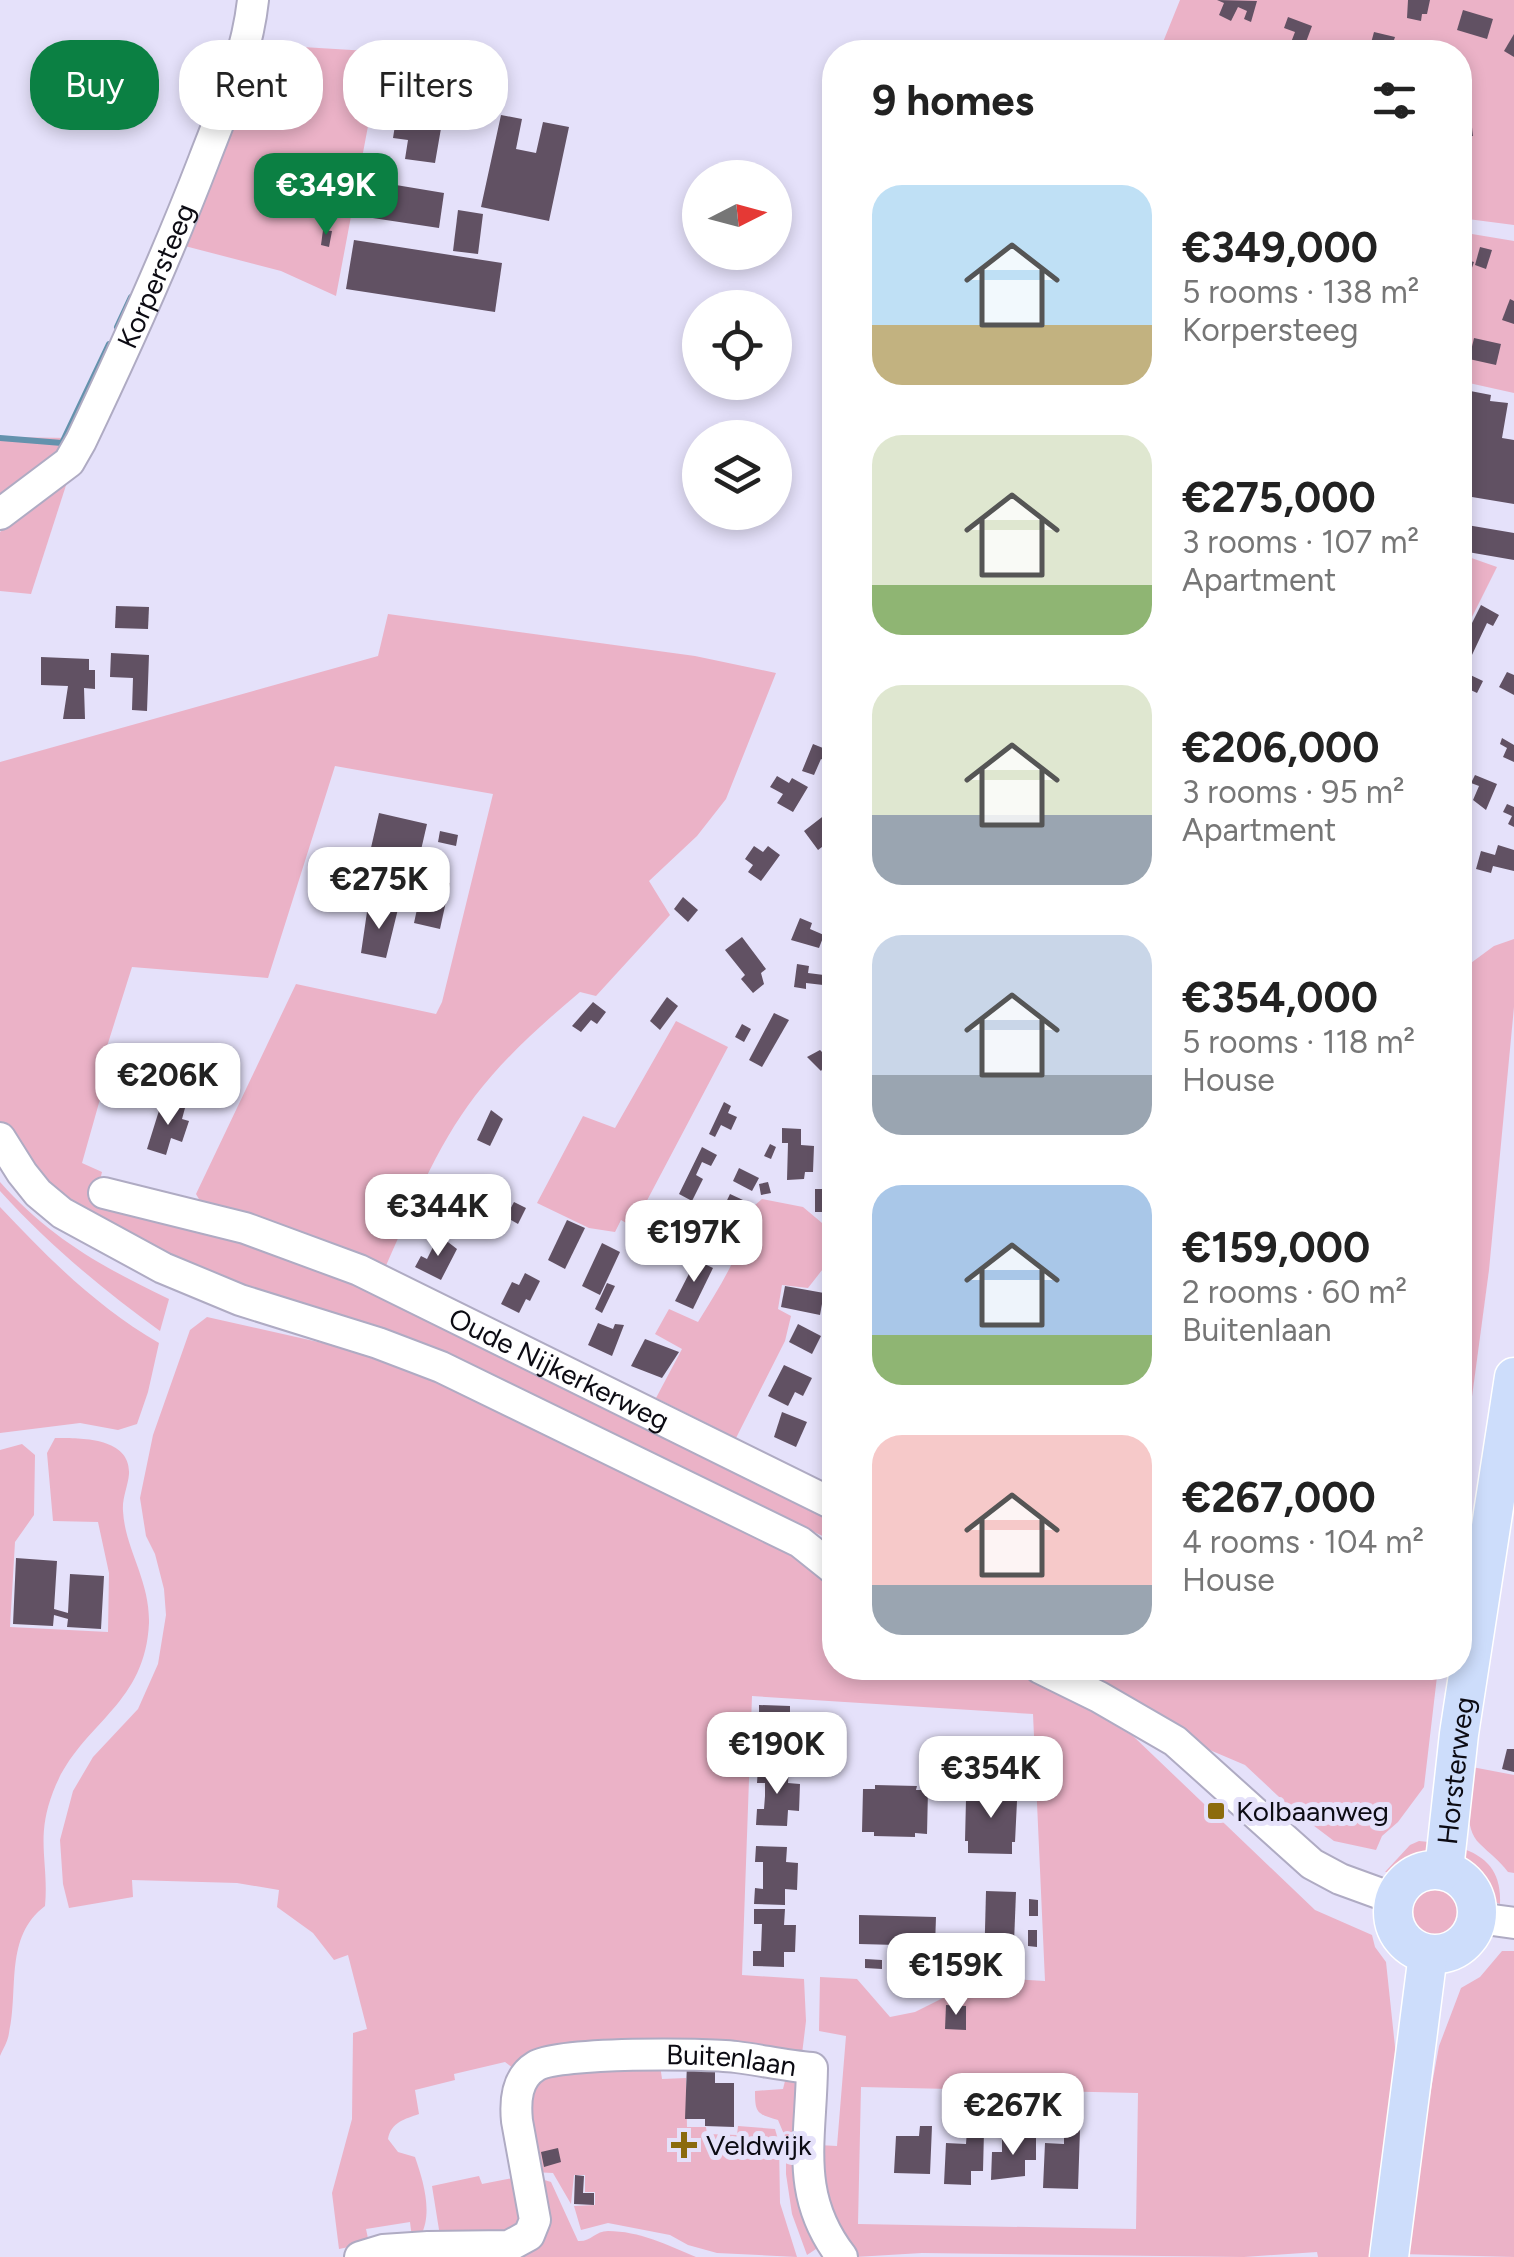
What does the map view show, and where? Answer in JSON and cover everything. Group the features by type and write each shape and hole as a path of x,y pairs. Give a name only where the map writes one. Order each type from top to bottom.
{"main road":[{"name":"Horsterweg","path":"1472,1663 1506,1477 1514,1376"},
{"name":"Horsterweg","path":"1444,1870 1469,1680"},
{"path":"1444,1870 1466,1882 1478,1905 1496,1921 1442,1954 1428,1954 1399,1934 1393,1911 1395,1899 1400,1888 1419,1872 1444,1870"},
{"path":"1389,2257 1428,1954"}],"street":[{"name":"Korpersteeg","path":"0,514 69,462 81,441 170,249 233,86 250,34 253,0"},
{"name":"Oude Nijkerkerweg","path":"0,1138 38,1192 62,1212 107,1239 186,1279 441,1367 800,1542 822,1560"},
{"name":"Oude Nijkerkerweg","path":"0,1173 51,1226 147,1281 234,1316 324,1329"},
{"name":"Oude Nijkerkerweg","path":"104,1194 245,1228 359,1270 822,1499"},
{"name":"Oude Nijkerkerweg","path":"800,1542 822,1547"},
{"path":"1065,1680 1174,1741 1312,1864 1395,1899"},
{"name":"Buitenlaan","path":"360,2257 383,2250 509,2246 529,2235 535,2220 517,2121 516,2094 536,2066 580,2056 731,2056 812,2068 809,2188 819,2221 842,2257"}],"shaded area":[{"path":"1180,0 1514,0 1514,225 1472,220 1472,40 1164,40"},
{"path":"323,48 343,49 343,130 367,130 336,296 281,271 181,245 226,130 323,130"},
{"path":"1472,234 1514,241 1514,393 1472,384"},
{"path":"0,437 72,438 55,463 0,505"},
{"path":"69,476 31,594 0,591 0,532"},
{"path":"1472,558 1497,567 1472,617"},
{"path":"388,614 695,656 776,673 726,799 697,836 649,881 670,915 596,996 580,992 525,1041 475,1096 436,1158 385,1268 294,1229 200,1201 196,1194 296,984 436,1014 493,794 335,766 268,978 132,967 98,1075 106,1078 82,1163 102,1172 95,1201 211,1229 351,1273 822,1508 822,1536 452,1358 271,1304 66,1204 8,1139 0,1122 0,762 378,656"},
{"path":"1514,939 1514,1007 1489,1270 1472,1397 1472,962 1494,946"},
{"path":"676,1021 728,1047 633,1227 621,1220 615,1232 589,1228 537,1203 583,1116 615,1128"},
{"path":"0,1182 78,1250 169,1299 160,1331 56,1248 0,1191"},
{"path":"762,1199 803,1207 822,1223 822,1270 808,1288 782,1285 778,1309 791,1316 785,1341 736,1438 656,1398 682,1349 655,1334 669,1309 698,1322 735,1257 744,1221"},
{"path":"0,1207 75,1281 159,1343 137,1424 118,1430 80,1423 0,1433"},
{"path":"207,1317 376,1355 483,1398 736,1522 822,1573 822,1680 1036,1680 1133,1736 1315,1910 1372,1935 1386,1962 1396,2056 1379,2257 1318,2257 1317,2252 1244,2257 922,2253 855,2257 820,2191 818,2145 837,2146 846,2036 819,2031 820,1977 857,1979 890,2017 915,2012 947,1996 947,1975 1045,1981 1033,1714 752,1696 742,1975 804,1979 806,2021 802,2054 518,2072 505,2062 454,2074 455,2080 415,2090 419,2114 395,2125 388,2139 398,2152 415,2157 426,2206 421,2235 412,2238 410,2222 366,2229 369,2243 339,2249 332,2193 352,2119 353,2033 367,2029 348,1955 334,1960 313,1933 277,1907 279,1890 237,1883 132,1880 133,1897 69,1908 63,1884 60,1840 73,1791 93,1757 138,1709 158,1664 166,1615 164,1589 146,1536 140,1498 153,1435 190,1330","holes":["861,2087 1138,2093 1136,2229 858,2224"]},
{"path":"55,1438 102,1442 122,1453 127,1462 125,1525 146,1593 149,1623 145,1652 136,1676 124,1696 78,1748 53,1792 44,1837 45,1906 23,1933 18,1948 12,2016 0,2056 0,1450 22,1444 35,1455 34,1515 15,1542 10,1627 108,1632 109,1573 98,1522 53,1521 47,1453"},
{"path":"1087,1680 1437,1680 1424,1787 1398,1822 1382,1836 1376,1850 1334,1841 1293,1810 1245,1765 1198,1745"},
{"path":"1472,1767 1514,1775 1514,1873 1508,1872 1474,1836 1468,1807"},
{"path":"1429,1842 1419,1864 1408,1871 1385,1872 1410,1845"},
{"path":"1464,1849 1488,1863 1499,1885 1500,1904 1485,1896 1473,1882 1465,1866"},
{"path":"1435,1889 1451,1896 1458,1912 1451,1928 1435,1935 1419,1928 1412,1912 1419,1896"},
{"path":"1375,1912 1397,1936 1408,1967 1380,1940"},
{"path":"1489,1939 1472,1961 1446,1973 1463,1950"},
{"path":"1502,1951 1514,1951 1514,2257 1401,2254 1439,2046 1461,1988 1480,1977"},
{"path":"660,2065 662,2079 686,2078 687,2127 706,2127 707,2134 737,2135 738,2126 775,2129 779,2143 780,2203 797,2257 717,2253 670,2235 608,2223 581,2230 574,2206 595,2205 595,2192 585,2192 585,2175 574,2175 571,2204 553,2173 533,2172 523,2120 539,2072"},
{"path":"787,2073 796,2075 817,2241 816,2249 807,2255 792,2214 786,2139 778,2120 761,2114 756,2104 755,2091 783,2089"},
{"path":"479,2176 482,2184 518,2177 520,2233 440,2236 432,2186"},
{"path":"538,2178 551,2182 578,2241 604,2231 631,2233 696,2257 404,2257 514,2254"}],"building":[{"path":"1217,0 1257,1 1251,22 1244,19 1247,11 1238,7 1231,21 1219,15 1224,3"},
{"path":"1408,0 1430,0 1421,21 1407,18"},
{"path":"1463,10 1493,19 1487,39 1457,30"},
{"path":"1288,17 1312,26 1307,40 1292,40 1295,32 1284,28"},
{"path":"1374,32 1395,37 1394,40 1372,40"},
{"path":"1514,34 1514,57 1504,51"},
{"path":"508,116 522,119 516,149 536,153 543,122 569,127 549,221 481,207 498,130 508,130"},
{"path":"394,130 441,130 435,163 405,159 408,140 393,138"},
{"path":"372,181 444,193 439,228 366,217"},
{"path":"458,210 483,214 478,254 453,251"},
{"path":"323,230 332,231 329,247 321,245"},
{"path":"354,240 502,263 495,312 346,289"},
{"path":"1480,247 1492,250 1486,269 1475,265"},
{"path":"1510,299 1514,301 1514,324 1502,320"},
{"path":"1474,338 1501,344 1496,365 1472,360"},
{"path":"1472,391 1491,395 1490,401 1508,403 1502,438 1514,440 1514,504 1472,497"},
{"path":"1472,526 1514,533 1514,560 1472,553"},
{"path":"1481,605 1499,615 1493,626 1487,623 1472,655 1472,623"},
{"path":"116,606 149,607 148,629 115,628"},
{"path":"111,653 149,655 147,711 132,710 133,678 110,677"},
{"path":"41,657 89,659 89,670 95,670 95,689 84,688 85,719 63,719 68,686 41,685"},
{"path":"1507,672 1514,675 1514,695 1499,687"},
{"path":"1472,676 1483,681 1477,693 1472,691"},
{"path":"1502,738 1514,745 1514,762 1503,757 1507,748 1500,744"},
{"path":"813,744 822,748 822,759 814,775 802,771"},
{"path":"1475,775 1497,784 1486,810 1473,800 1479,786 1472,781"},
{"path":"777,776 789,783 792,778 808,787 793,812 777,803 783,794 770,787"},
{"path":"1507,804 1514,807 1514,827 1508,824 1512,816 1503,812"},
{"path":"379,813 427,824 418,863 370,852"},
{"path":"822,817 822,847 818,850 804,831"},
{"path":"440,831 458,835 456,846 438,842"},
{"path":"1498,845 1514,850 1514,871 1493,866 1491,873 1476,869 1481,851 1495,855"},
{"path":"754,846 763,852 768,846 780,855 761,881 748,872 753,865 745,859"},
{"path":"424,877 450,883 440,929 414,923"},
{"path":"683,897 698,910 688,922 674,909"},
{"path":"382,906 398,909 386,958 361,953 367,912 381,915"},
{"path":"800,918 812,923 810,929 822,934 819,948 791,940"},
{"path":"742,937 766,969 761,973 764,984 753,993 741,979 745,975 725,950"},
{"path":"797,964 809,966 808,973 822,975 822,985 806,983 806,989 794,987"},
{"path":"667,997 678,1006 660,1030 650,1021"},
{"path":"593,1002 606,1012 597,1024 591,1020 581,1032 572,1026"},
{"path":"774,1013 789,1020 762,1067 749,1060"},
{"path":"742,1024 751,1029 744,1042 735,1037"},
{"path":"115,1047 162,1061 155,1082 109,1068"},
{"path":"822,1052 821,1071 807,1057"},
{"path":"175,1072 186,1075 178,1083"},
{"path":"162,1101 185,1108 182,1119 189,1121 182,1142 171,1138 166,1155 147,1149"},
{"path":"724,1102 731,1106 728,1113 737,1117 731,1130 721,1125 715,1137 709,1134"},
{"path":"491,1110 503,1119 490,1146 477,1140"},
{"path":"782,1128 801,1129 801,1145 814,1146 813,1172 805,1172 804,1179 787,1180 788,1143 782,1143"},
{"path":"770,1144 776,1147 771,1159 764,1156"},
{"path":"702,1147 717,1155 711,1166 702,1162 696,1175 703,1179 692,1201 679,1194"},
{"path":"739,1168 759,1178 752,1191 733,1181"},
{"path":"768,1182 771,1193 761,1195 759,1184"},
{"path":"815,1189 822,1189 822,1212 815,1212"},
{"path":"730,1194 743,1200 728,1232 715,1225"},
{"path":"464,1201 473,1205 469,1213 482,1219 473,1235 452,1224"},
{"path":"514,1202 526,1208 518,1224 506,1217"},
{"path":"661,1210 685,1223 667,1259 657,1254 660,1248 653,1244 649,1251 628,1240 634,1228 656,1239 660,1231 653,1227"},
{"path":"567,1220 585,1228 565,1269 548,1260"},
{"path":"437,1239 444,1239 457,1249 441,1280 415,1267 421,1256 427,1259"},
{"path":"602,1243 620,1252 600,1295 582,1286"},
{"path":"696,1260 713,1268 693,1309 675,1301"},
{"path":"525,1273 540,1281 519,1313 501,1304 512,1282 519,1285"},
{"path":"607,1283 615,1286 602,1313 595,1309"},
{"path":"785,1286 822,1293 820,1315 781,1307"},
{"path":"598,1323 613,1329 615,1324 624,1325 612,1356 588,1345"},
{"path":"798,1324 821,1336 812,1354 789,1342"},
{"path":"645,1339 679,1352 662,1378 631,1366"},
{"path":"784,1365 812,1378 803,1396 795,1392 788,1406 768,1396"},
{"path":"782,1412 807,1422 796,1447 774,1437"},
{"path":"16,1558 57,1561 54,1609 68,1613 70,1574 104,1576 101,1629 67,1627 68,1619 54,1615 53,1626 13,1624"},
{"path":"759,1705 790,1706 790,1722 801,1722 801,1749 789,1748 789,1764 758,1763 758,1747 766,1747 767,1721 759,1721"},
{"path":"1507,1749 1514,1749 1514,1772 1502,1769"},
{"path":"758,1767 789,1768 788,1783 800,1784 799,1811 788,1810 787,1826 756,1825 757,1809 764,1809 765,1796 765,1783 757,1783"},
{"path":"875,1785 928,1790 927,1834 874,1836 874,1832 862,1832 863,1789 875,1789"},
{"path":"970,1788 1013,1789 1013,1801 1017,1801 1012,1854 968,1853 966,1799 969,1800"},
{"path":"756,1846 787,1847 786,1862 798,1863 797,1890 785,1889 785,1905 754,1904 755,1888 763,1889 763,1862 755,1862"},
{"path":"986,1891 1016,1892 1013,1968 984,1968"},
{"path":"1029,1899 1038,1900 1038,1916 1029,1916"},
{"path":"754,1909 785,1909 784,1925 796,1925 795,1952 784,1952 784,1967 753,1966 753,1951 761,1951 762,1924 754,1924"},
{"path":"859,1915 936,1917 935,1946 859,1944"},
{"path":"1028,1930 1037,1930 1037,1947 1028,1946"},
{"path":"865,1959 882,1960 882,1969 865,1968"},
{"path":"896,1960 912,1961 912,1969 896,1969"},
{"path":"946,2005 966,2006 966,2030 945,2029"},
{"path":"687,2063 715,2064 715,2083 734,2083 734,2127 705,2126 705,2119 685,2119"},
{"path":"920,2126 932,2126 930,2174 894,2173 896,2136 919,2136"},
{"path":"1064,2129 1080,2129 1078,2189 1043,2188 1045,2143 1064,2144"},
{"path":"967,2130 984,2131 983,2171 971,2171 971,2185 944,2184 946,2143 966,2144"},
{"path":"1002,2137 1036,2138 1036,2160 1025,2160 1025,2176 991,2180 992,2152 1002,2152"},
{"path":"558,2148 561,2162 544,2167 541,2152"},
{"path":"575,2175 584,2176 583,2193 594,2193 594,2205 574,2204"}],"waterway":[{"path":"117,327 131,297"},
{"path":"0,438 62,443 109,344"}],"place":[{"name":"Kolbaanweg","path":"1216,1811"},
{"name":"Veldwijk","path":"684,2145"}]}
